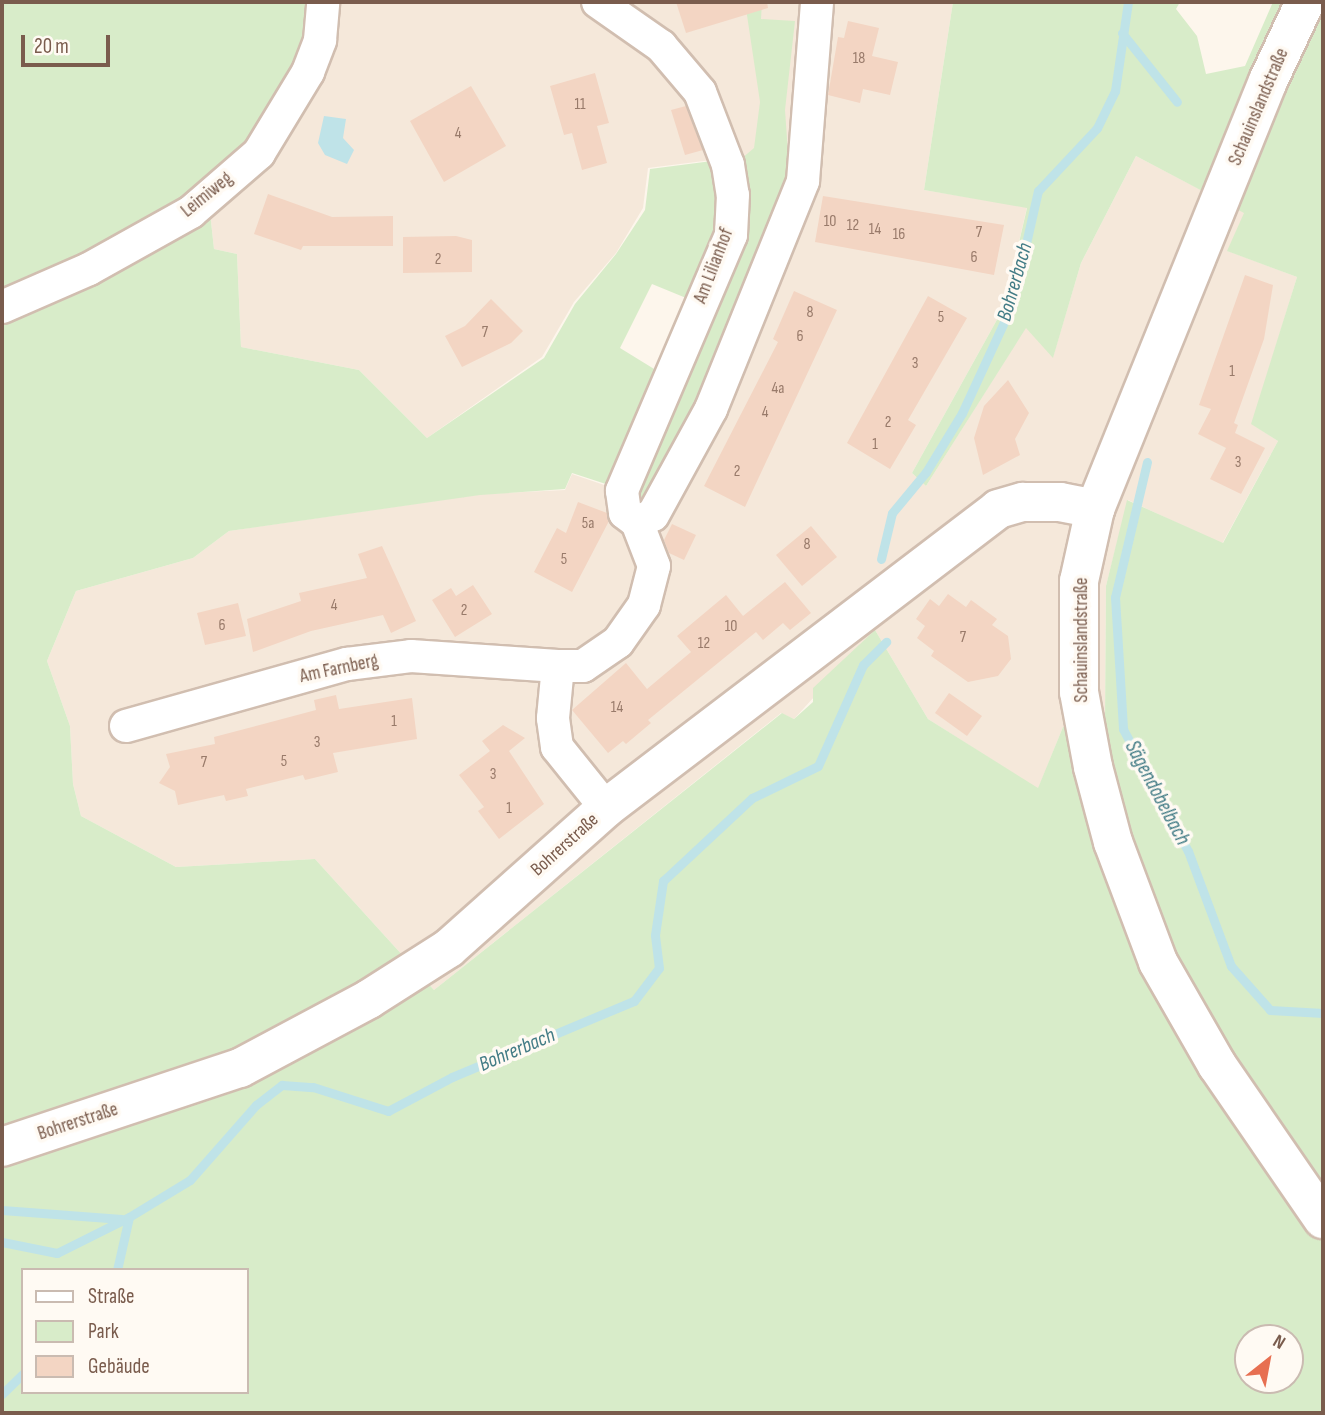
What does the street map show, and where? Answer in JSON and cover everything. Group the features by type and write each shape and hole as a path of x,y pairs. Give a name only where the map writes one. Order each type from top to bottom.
{"main road":[{"name":"Schauinslandstraße","path":"1305,2 1268,81 1095,509 1079,581 1079,692 1093,767 1130,894 1158,962 1217,1065 1323,1219"},
{"name":"Bohrerstraße","path":"2,1146 240,1068 369,999 449,948 606,808 998,509 1023,502 1059,502 1095,509"}],"street":[{"name":"Leimiweg","path":"2,307 89,269 191,212 259,153 308,72 320,40 323,2"},
{"name":"Am Lilianhof","path":"558,666 583,666 618,642 644,605 654,566 637,522 625,513 622,491 731,235 733,195 728,166 700,92 661,46 598,2"},
{"path":"637,522 653,515 711,409 803,181 817,2"},
{"name":"Am Farnberg","path":"126,726 347,664 411,656 558,666"},
{"path":"558,666 553,718 557,747 606,808"}],"shaded area":[{"path":"317,2 953,2 924,190 1027,207 1004,307 912,473 926,486 1026,327 1053,357 1081,263 1136,156 1245,213 1228,251 1297,277 1252,424 1278,441 1222,544 1128,500 1106,586 1105,718 1063,727 1038,789 928,719 875,630 794,719 781,713 434,990 315,859 176,867 81,816 73,784 70,726 47,661 76,591 193,558 229,531 482,494 565,490 572,474 610,487 614,517 627,542 655,538 815,147 648,168 643,208 616,253 574,302 542,357 427,438 359,370 241,347 237,254 214,249 207,185"}],"green space":[{"path":"2,2 317,2 313,39 251,146 207,185 214,249 237,254 241,347 359,370 427,438 544,358 575,304 616,254 645,210 650,169 712,161 724,224 691,300 652,284 620,348 659,372 612,486 572,473 565,489 480,495 229,531 193,558 76,591 47,661 70,726 73,784 81,816 176,867 315,859 434,990 782,713 794,719 813,702 813,688 875,630 928,719 1038,788 1063,727 1105,718 1106,586 1127,500 1223,543 1278,441 1251,424 1297,277 1227,251 1244,213 1136,156 1081,263 1053,358 1026,328 926,486 912,473 1004,307 1027,208 924,190 953,2 1180,2 1176,9 1197,36 1206,74 1245,66 1273,2 1323,2 1323,1413 2,1413"},
{"path":"745,2 762,2 761,19 795,21 785,110 790,181 761,266 650,502 635,508 634,480 741,159 754,148 760,102"}],"water":[{"path":"324,116 346,119 343,138 354,150 347,164 325,155 318,143"}],"building":[{"path":"676,2 767,2 768,8 686,33"},
{"path":"848,21 879,28 872,56 898,62 890,95 863,89 860,103 828,95 838,37 844,38"},
{"path":"595,73 609,123 597,126 607,163 582,170 572,133 564,135 550,86"},
{"path":"471,86 506,146 444,182 410,121"},
{"path":"686,106 703,150 685,155 671,110"},
{"path":"268,194 332,217 393,216 393,246 303,246 301,250 254,234"},
{"path":"823,196 1004,225 994,275 815,242"},
{"path":"456,236 472,240 472,272 403,273 403,237"},
{"path":"1245,275 1273,285 1264,339 1234,423 1238,425 1235,433 1265,448 1241,494 1210,479 1226,448 1198,434 1211,409 1199,405"},
{"path":"794,291 837,310 745,507 704,486 778,342 773,339"},
{"path":"928,296 967,318 908,420 916,425 890,469 847,443"},
{"path":"491,299 523,331 511,343 462,367 445,336 465,326"},
{"path":"1008,380 1029,413 1015,439 1020,455 983,475 974,438 984,406"},
{"path":"578,502 607,513 609,521 572,592 534,572 557,528 566,533"},
{"path":"672,524 696,535 684,560 669,553 664,540"},
{"path":"811,526 837,557 802,586 776,555"},
{"path":"382,546 416,621 391,633 383,615 311,631 253,652 247,619 301,601 299,593 367,578 358,554"},
{"path":"785,582 811,613 790,630 783,623 763,640 756,632 648,720 651,723 626,744 623,741 608,753 572,710 626,663 647,689 691,652 677,636 726,595 743,616"},
{"path":"473,585 492,614 455,637 432,600 451,588 456,596"},
{"path":"948,594 966,607 971,600 997,619 992,625 1008,636 1011,659 998,676 968,682 931,656 934,651 917,638 925,626 916,619 930,599 939,606"},
{"path":"238,603 246,636 205,645 197,613"},
{"path":"949,693 982,716 967,736 935,713"},
{"path":"336,695 339,709 412,698 417,739 333,753 338,772 305,780 303,775 246,789 248,796 226,801 224,795 178,805 175,791 159,783 170,767 166,754 215,744 214,737 316,710 314,700"},
{"path":"503,725 525,738 509,751 544,804 499,839 478,811 484,807 459,775 490,751 482,741"}],"waterway":[{"name":"Bohrerbach","path":"881,559 892,513 926,472 962,413 1012,305 1038,191 1097,128 1115,91 1128,2"},
{"name":"Sägendobelbach","path":"1122,33 1177,102"},
{"name":"Sägendobelbach","path":"1147,462 1115,597 1123,729 1188,851 1231,966 1270,1010 1323,1013"},
{"name":"Bohrerbach","path":"2,1242 57,1253 129,1217 190,1180 256,1105 282,1085 313,1087 388,1111 452,1077 634,1001 659,968 655,935 663,881 752,798 818,766 863,665 886,642"},
{"path":"2,1210 122,1219"},
{"path":"117,1268 129,1217"},
{"path":"2,1394 21,1376"}]}
